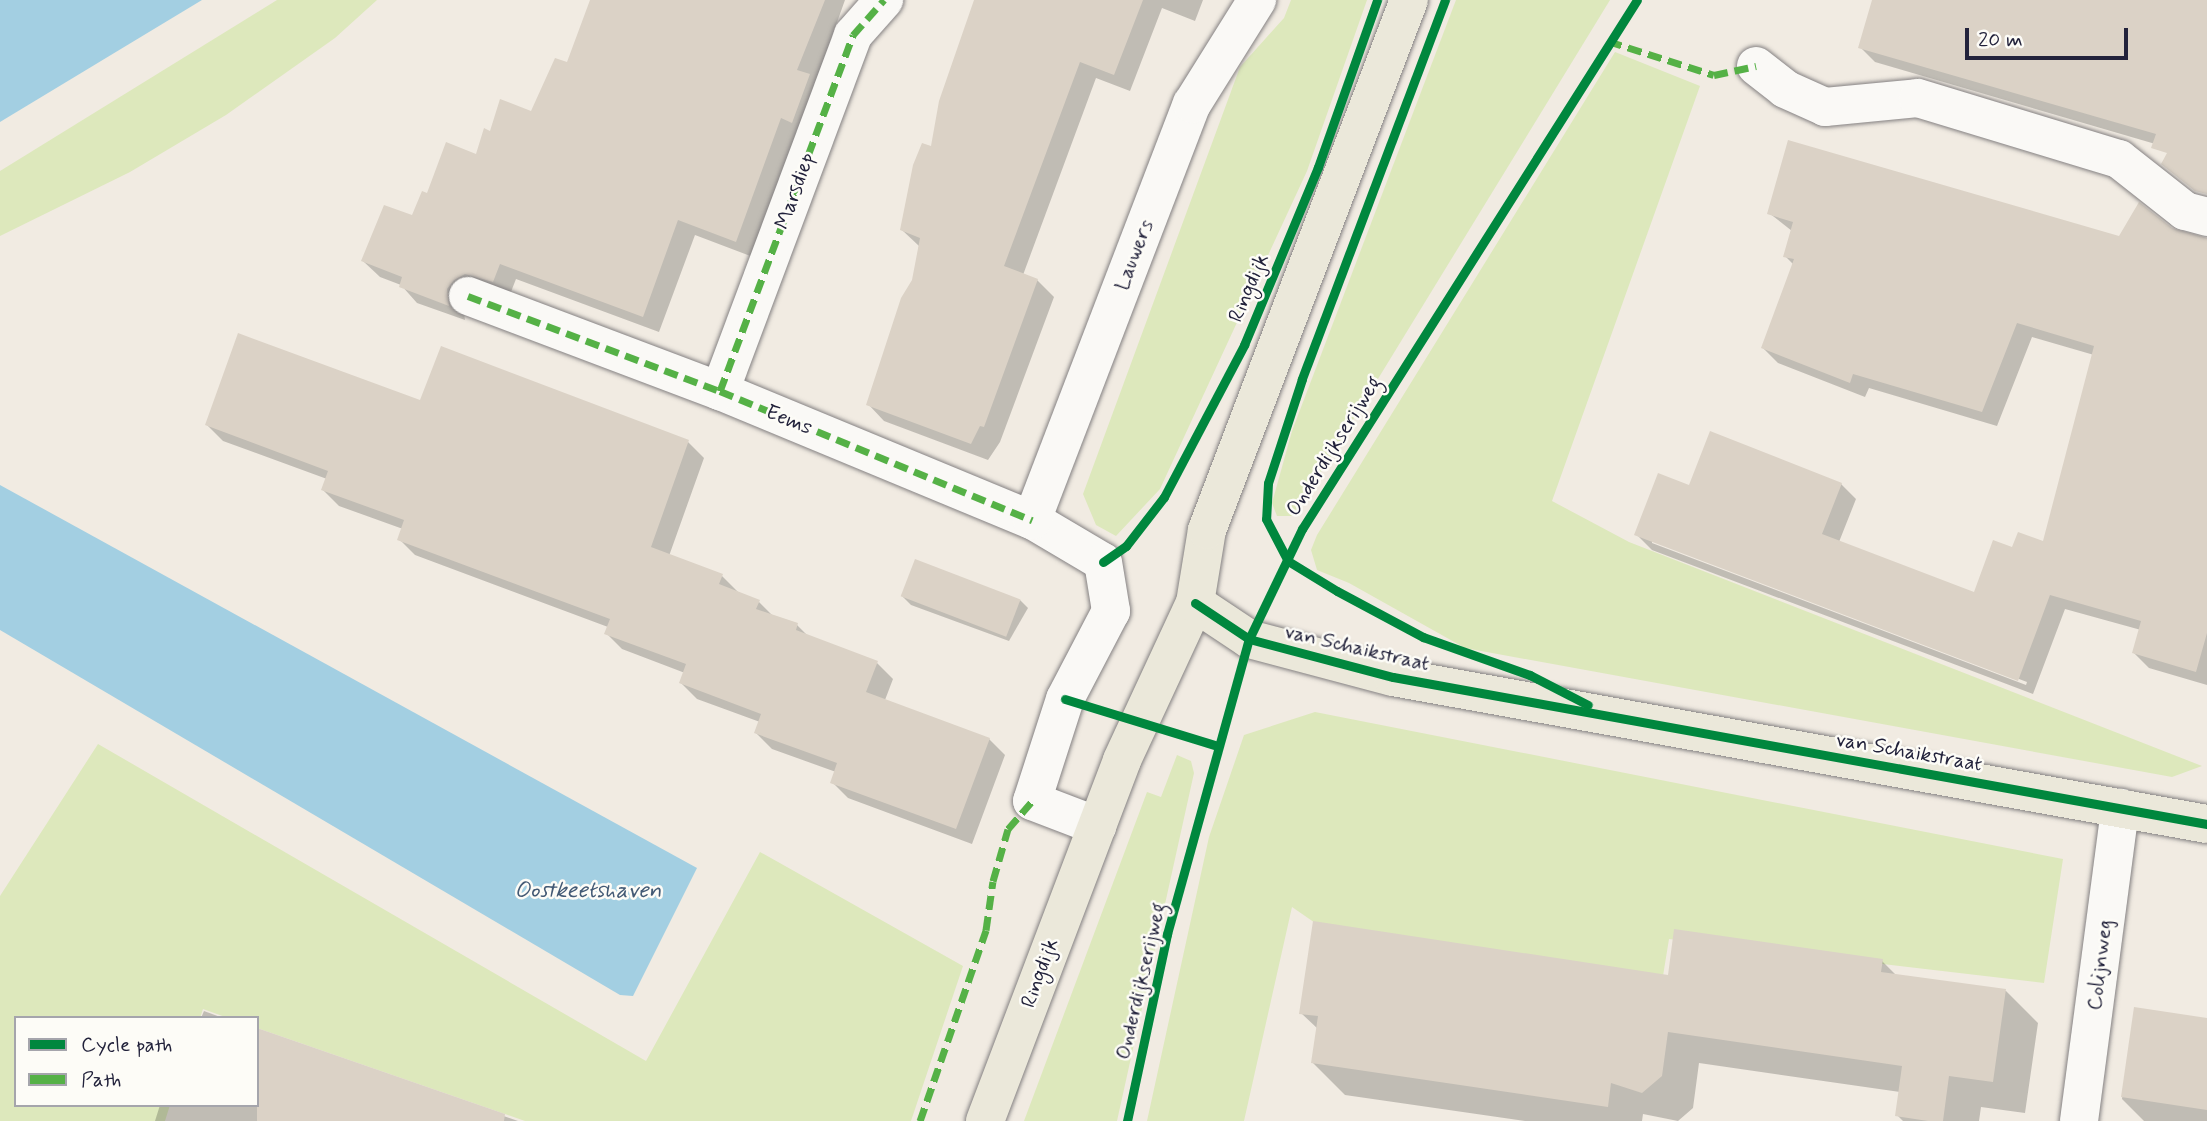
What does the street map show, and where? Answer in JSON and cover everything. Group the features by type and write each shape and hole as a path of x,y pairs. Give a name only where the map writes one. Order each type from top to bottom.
{"main road":[{"name":"Ringdijk","path":"985,1121 1138,720 1195,603 1207,530 1409,0"},
{"name":"van Schaikstraat","path":"1195,603 1249,639 1393,677 2207,824"}],"street":[{"name":"Marsdiep","path":"720,391 853,35 884,0"},
{"name":"Lauwers","path":"1032,520 1192,104 1257,0"},
{"path":"1756,66 1785,89 1825,107 1918,98 2119,159 2185,211 2207,217"},
{"name":"Eems","path":"468,296 720,391 1032,520 1102,562 1111,611 1065,699 1032,801 1097,826"},
{"name":"Colijnweg","path":"2080,1121 2120,808"}],"green space":[{"path":"277,0 377,0 335,38 226,115 130,172 0,236 0,171"},
{"path":"1291,0 1367,0 1307,171 1160,489 1116,536 1096,525 1083,494 1240,67 1284,18"},
{"path":"1456,0 1610,0 1294,516 1277,516 1272,503 1292,431"},
{"path":"1615,52 1700,86 1552,501 1629,542 2202,766 2172,777 1465,648 1349,583 1317,570 1311,550 1317,535"},
{"path":"1315,712 2063,859 2044,983 1669,939 1663,976 1321,927 1292,907 1244,1121 1147,1121 1209,837 1244,735"},
{"path":"98,744 646,1061 760,852 963,966 911,1121 525,1121 259,1029 259,1016 222,1016 203,1009 201,1016 14,1016 14,1107 169,1107 165,1121 0,1121 0,896"},
{"path":"1177,755 1191,761 1194,773 1117,1121 1024,1121 1147,792 1161,797"}],"water":[{"path":"0,0 202,0 0,122"},
{"name":"Oostkeetshaven","path":"0,485 697,868 633,996 620,995 0,630"}],"building":[{"path":"590,0 825,0 797,70 810,74 792,123 781,118 736,242 678,220 643,317 500,264 493,282 465,274 454,280 447,289 449,306 399,287 402,277 361,261 384,205 412,215 422,191 427,193 446,142 476,154 484,128 490,131 500,99 531,111 555,58 567,62"},
{"path":"974,0 1143,0 1114,75 1080,62 1004,266 1038,279 984,427 980,426 971,444 866,405 901,298 912,280 920,238 900,230 913,165 922,143 931,146 939,101"},
{"path":"1872,0 2207,0 2207,194 2195,191 2161,164 2167,153 2151,148 2156,134 1858,48"},
{"path":"1788,140 2119,236 2139,202 2172,228 2207,238 2207,633 2196,672 2132,653 2141,621 2050,595 2018,681 1634,535 1658,473 1689,485 1710,431 1842,483 1822,534 1974,592 1993,540 2012,547 2018,532 2043,541 2094,346 2017,323 1982,412 1853,374 1850,383 1761,348 1794,259 1783,257 1793,222 1767,214"},
{"path":"238,333 420,400 441,346 689,440 651,547 723,574 719,584 760,600 756,609 798,623 796,630 878,661 866,692 990,738 956,829 830,783 837,763 754,733 761,714 679,683 686,664 604,634 610,619 397,540 404,520 321,490 328,471 205,425"},
{"path":"915,559 1020,599 1006,637 901,596"},
{"path":"1313,921 1668,975 1674,929 1883,959 1881,972 2006,989 1993,1082 1949,1076 1943,1121 1895,1116 1902,1066 1668,1032 1662,1076 1642,1093 1611,1083 1608,1107 1311,1063 1318,1016 1299,1014"},
{"path":"2134,1007 2207,1018 2207,1110 2121,1097"},
{"path":"259,1029 505,1114 504,1121 257,1121"}],"marked path":[{"path":"720,391 853,35 884,0"},
{"path":"1608,41 1714,75 1756,66"},
{"path":"468,296 720,391 1032,520"},
{"path":"920,1121 986,930 993,881 1008,829 1032,801"}],"cycle path":[{"path":"1103,562 1126,546 1164,497 1244,345 1318,167 1377,0"},
{"path":"1445,0 1302,379 1268,483 1266,519 1288,561 1337,591 1423,637 1530,675 1588,705"},
{"name":"Onderdijkserijweg","path":"1127,1121 1167,934 1249,639 1302,529 1637,0"},
{"path":"1195,603 1249,639 1393,677 2207,824"},
{"path":"1065,699 1218,746"}]}
